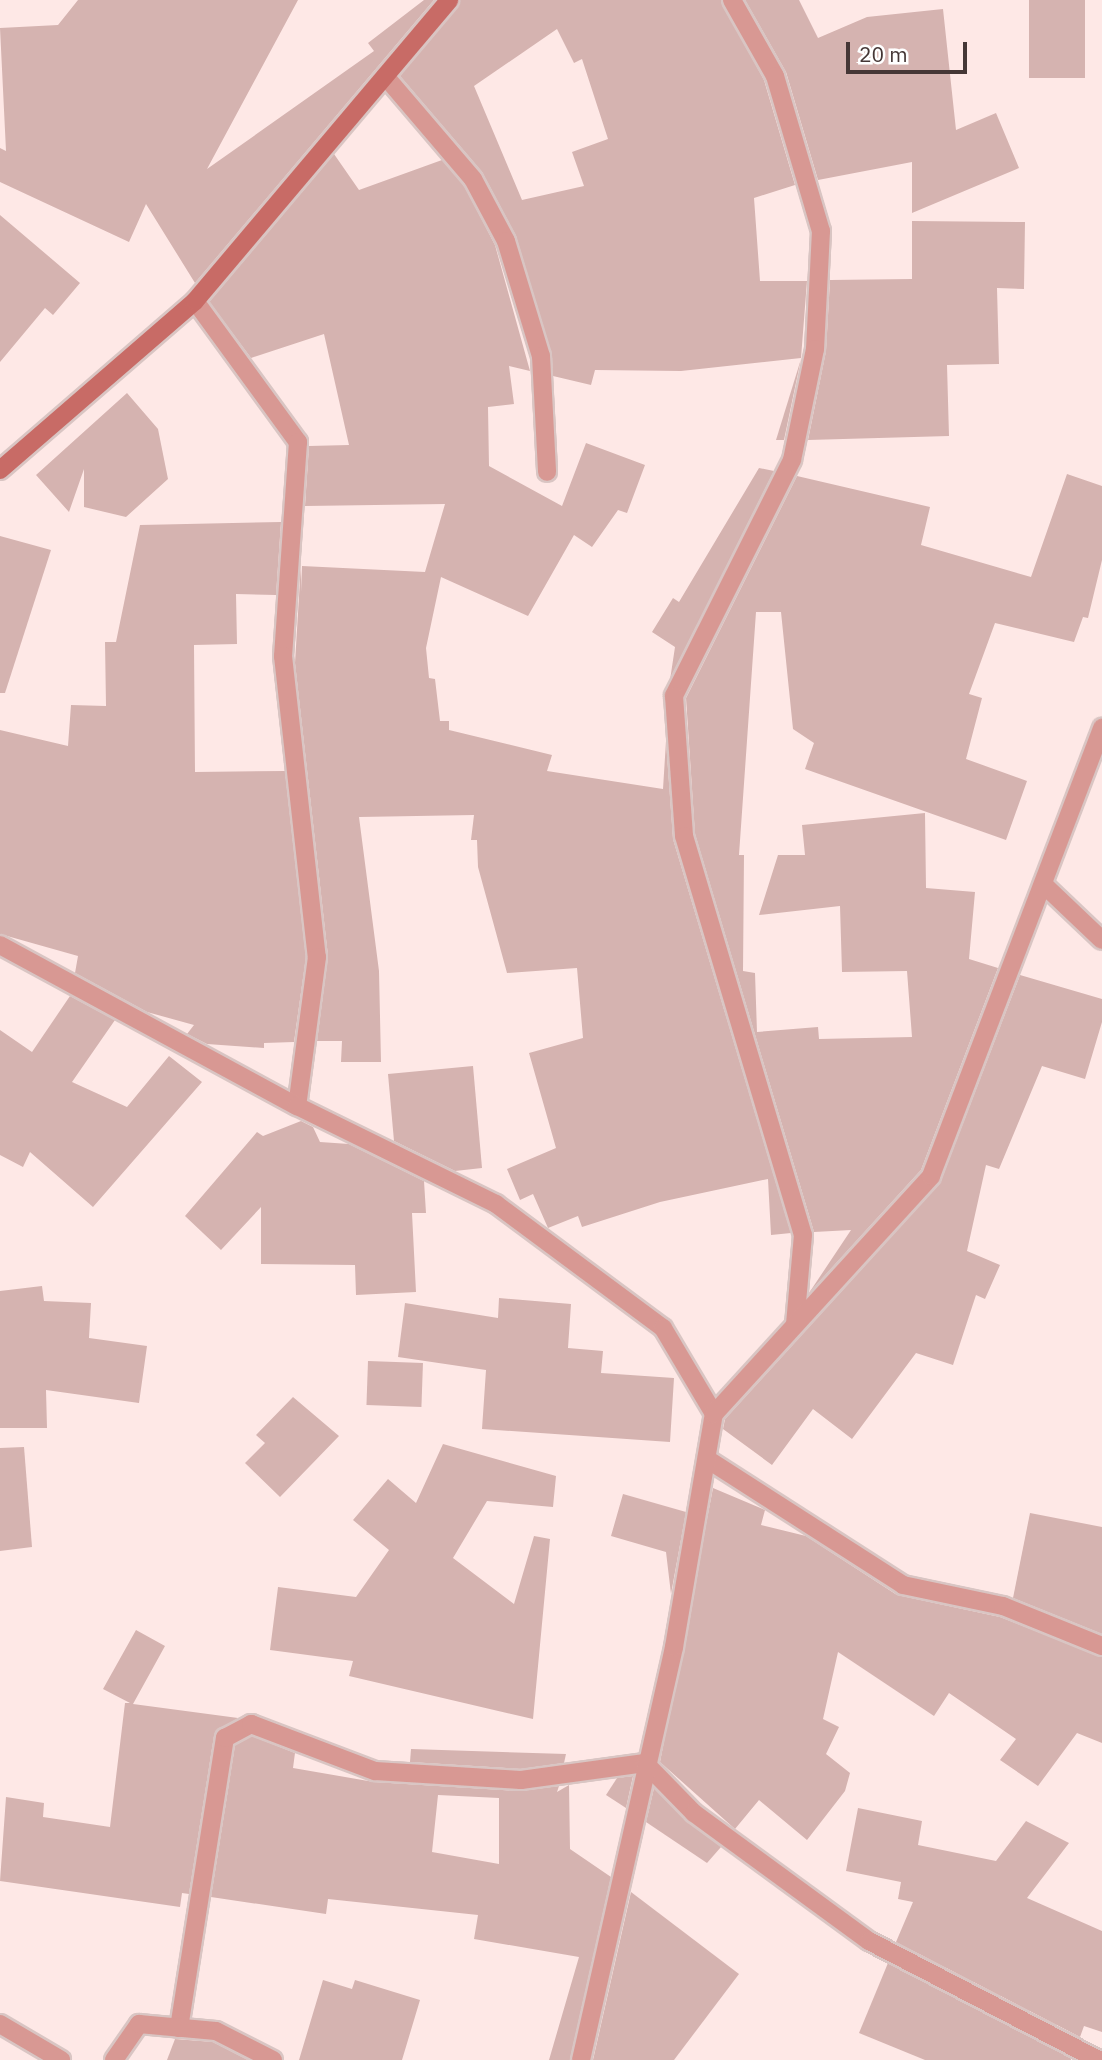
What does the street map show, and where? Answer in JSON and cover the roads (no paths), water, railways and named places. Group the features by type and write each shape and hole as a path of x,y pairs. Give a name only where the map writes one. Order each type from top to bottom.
{"street":[{"path":"0,470 195,301 449,0"},
{"path":"732,0 775,76 821,231 815,349 792,460 674,696 684,836 803,1235 795,1325"},
{"path":"385,76 473,178 506,241 541,356 547,472"},
{"path":"195,301 298,442 282,656 317,957 297,1106"},
{"path":"581,2060 645,1763 674,1647 714,1414 931,1176 1102,728"},
{"path":"1043,884 1102,940"},
{"path":"0,945 297,1106 518,1220 663,1328 714,1414"},
{"path":"707,1459 903,1585 1003,1606 1102,1646"},
{"path":"179,2028 225,1738 251,1724 375,1771 521,1780 645,1763"},
{"path":"645,1763 694,1813 869,1941 1098,2060"},
{"path":"0,2024 61,2060"},
{"path":"114,2060 139,2024 216,2031 273,2060"}]}
